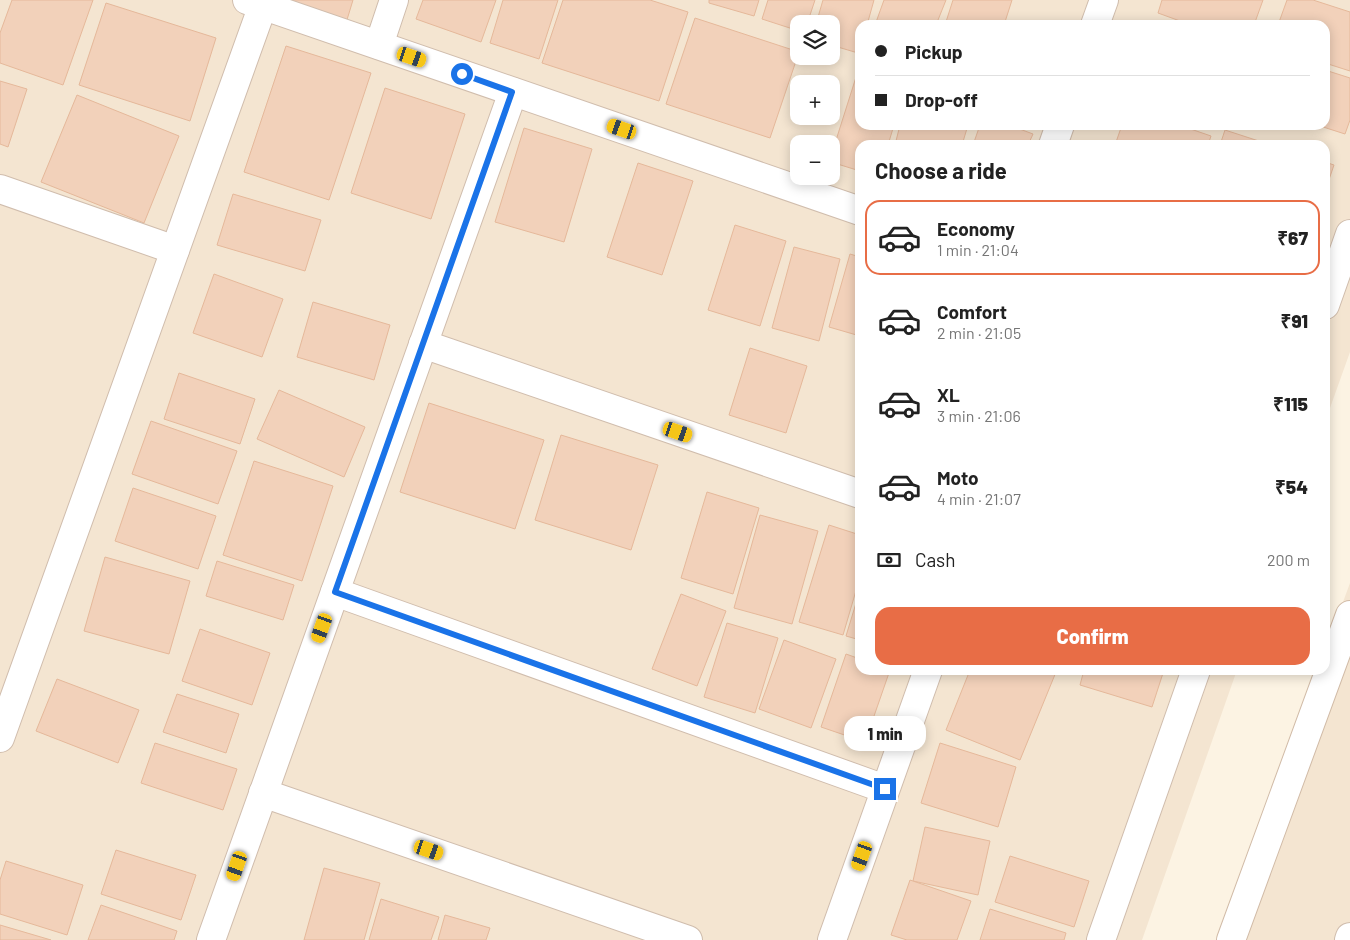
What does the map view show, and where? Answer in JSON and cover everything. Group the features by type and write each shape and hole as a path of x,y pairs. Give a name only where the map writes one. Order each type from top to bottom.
{"street":[{"path":"379,45 394,0"},
{"path":"1097,20 1104,0"},
{"path":"0,738 8,694 175,250 255,3 855,209"},
{"path":"211,940 512,92"},
{"path":"0,189 175,250"},
{"path":"1330,291 1350,234"},
{"path":"423,344 855,492"},
{"path":"335,592 885,789"},
{"path":"1330,670 1350,615"},
{"path":"832,940 926,675"},
{"path":"1101,940 1194,675"},
{"path":"1231,940 1328,675"},
{"path":"264,793 688,940"}],"shaded area":[{"path":"0,0 1350,0 1350,352 1330,408 1330,140 855,140 855,675 1235,675 1142,940 0,940"},
{"path":"1350,583 1350,940 1217,940 1316,675 1330,675 1330,637"}],"building":[{"path":"12,0 93,0 63,85 0,63 0,33"},
{"path":"277,0 353,0 346,23"},
{"path":"423,0 496,0 481,42 416,19"},
{"path":"503,0 558,0 539,59 490,43"},
{"path":"563,0 650,0 688,12 659,101 542,63"},
{"path":"709,0 759,0 754,16 709,3"},
{"path":"768,0 815,0 810,15 790,15 790,28 762,19"},
{"path":"823,0 874,0 868,20 855,20 855,52 840,48 840,15 819,15"},
{"path":"884,0 946,0 938,20 877,20"},
{"path":"953,0 1012,0 1006,20 947,20"},
{"path":"1162,0 1263,0 1256,20 1177,20 1158,13"},
{"path":"1287,0 1313,0 1350,12 1350,71 1330,65 1330,20 1280,20"},
{"path":"106,3 216,38 190,121 79,85"},
{"path":"695,18 790,49 790,65 795,65 770,138 666,104"},
{"path":"286,46 371,73 329,200 244,172"},
{"path":"1330,72 1350,78 1350,120 1345,134 1330,129"},
{"path":"855,80 855,130 892,130 890,140 855,140 855,169 840,165 840,135 838,135"},
{"path":"0,81 27,89 8,147 0,144"},
{"path":"385,88 465,114 431,219 351,193"},
{"path":"77,95 179,136 144,223 41,182"},
{"path":"524,128 592,149 564,242 495,222"},
{"path":"899,130 966,130 964,140 896,140"},
{"path":"978,130 1022,130 1033,134 1030,140 975,140"},
{"path":"1120,130 1194,130 1211,136 1210,140 1117,140"},
{"path":"1225,130 1256,140 1222,140"},
{"path":"638,163 693,181 662,275 607,257"},
{"path":"1330,164 1334,165 1330,177"},
{"path":"233,194 321,220 305,271 217,245"},
{"path":"735,225 786,241 760,326 708,310"},
{"path":"794,247 840,259 819,341 772,328"},
{"path":"850,254 855,256 855,335 829,327"},
{"path":"214,274 283,299 262,357 193,333"},
{"path":"313,302 390,325 374,380 297,357"},
{"path":"750,348 807,366 786,433 729,415"},
{"path":"179,373 255,399 240,444 164,419"},
{"path":"279,390 365,427 344,477 257,439"},
{"path":"429,403 544,440 515,529 400,492"},
{"path":"151,421 237,451 218,504 132,474"},
{"path":"561,435 658,465 631,550 535,520"},
{"path":"254,461 333,486 302,581 223,555"},
{"path":"133,488 216,516 198,569 115,541"},
{"path":"707,492 759,508 733,594 681,578"},
{"path":"760,515 818,531 792,624 734,608"},
{"path":"829,525 855,533 855,594 843,635 799,622"},
{"path":"105,557 190,581 169,654 84,631"},
{"path":"217,561 294,585 283,620 206,596"},
{"path":"681,594 726,611 697,686 652,669"},
{"path":"855,606 855,639 846,636"},
{"path":"727,623 778,638 755,713 704,697"},
{"path":"200,629 270,653 252,705 182,681"},
{"path":"784,640 836,659 811,728 759,709"},
{"path":"846,654 855,657 855,675 888,675 865,742 821,727"},
{"path":"968,675 1055,675 1020,760 946,730"},
{"path":"1083,675 1162,675 1152,707 1080,685"},
{"path":"57,679 139,710 118,763 36,731"},
{"path":"177,694 239,714 226,753 163,732"},
{"path":"155,743 237,769 223,810 141,783"},
{"path":"940,743 1016,767 998,827 921,803"},
{"path":"925,827 990,841 978,895 913,881"},
{"path":"116,850 196,875 181,920 101,894"},
{"path":"1010,856 1089,881 1074,927 995,902"},
{"path":"6,861 83,885 67,935 0,914 0,880"},
{"path":"324,868 380,883 364,940 304,940"},
{"path":"910,880 971,901 957,940 907,940 891,935"},
{"path":"381,899 439,917 431,940 369,940"},
{"path":"101,905 177,931 174,940 88,940"},
{"path":"990,909 1066,933 1064,940 980,940"},
{"path":"445,915 490,928 486,940 438,940"},
{"path":"0,925 51,940 0,940"}],"route":[{"path":"462,74 512,92 335,592 885,789"}]}
